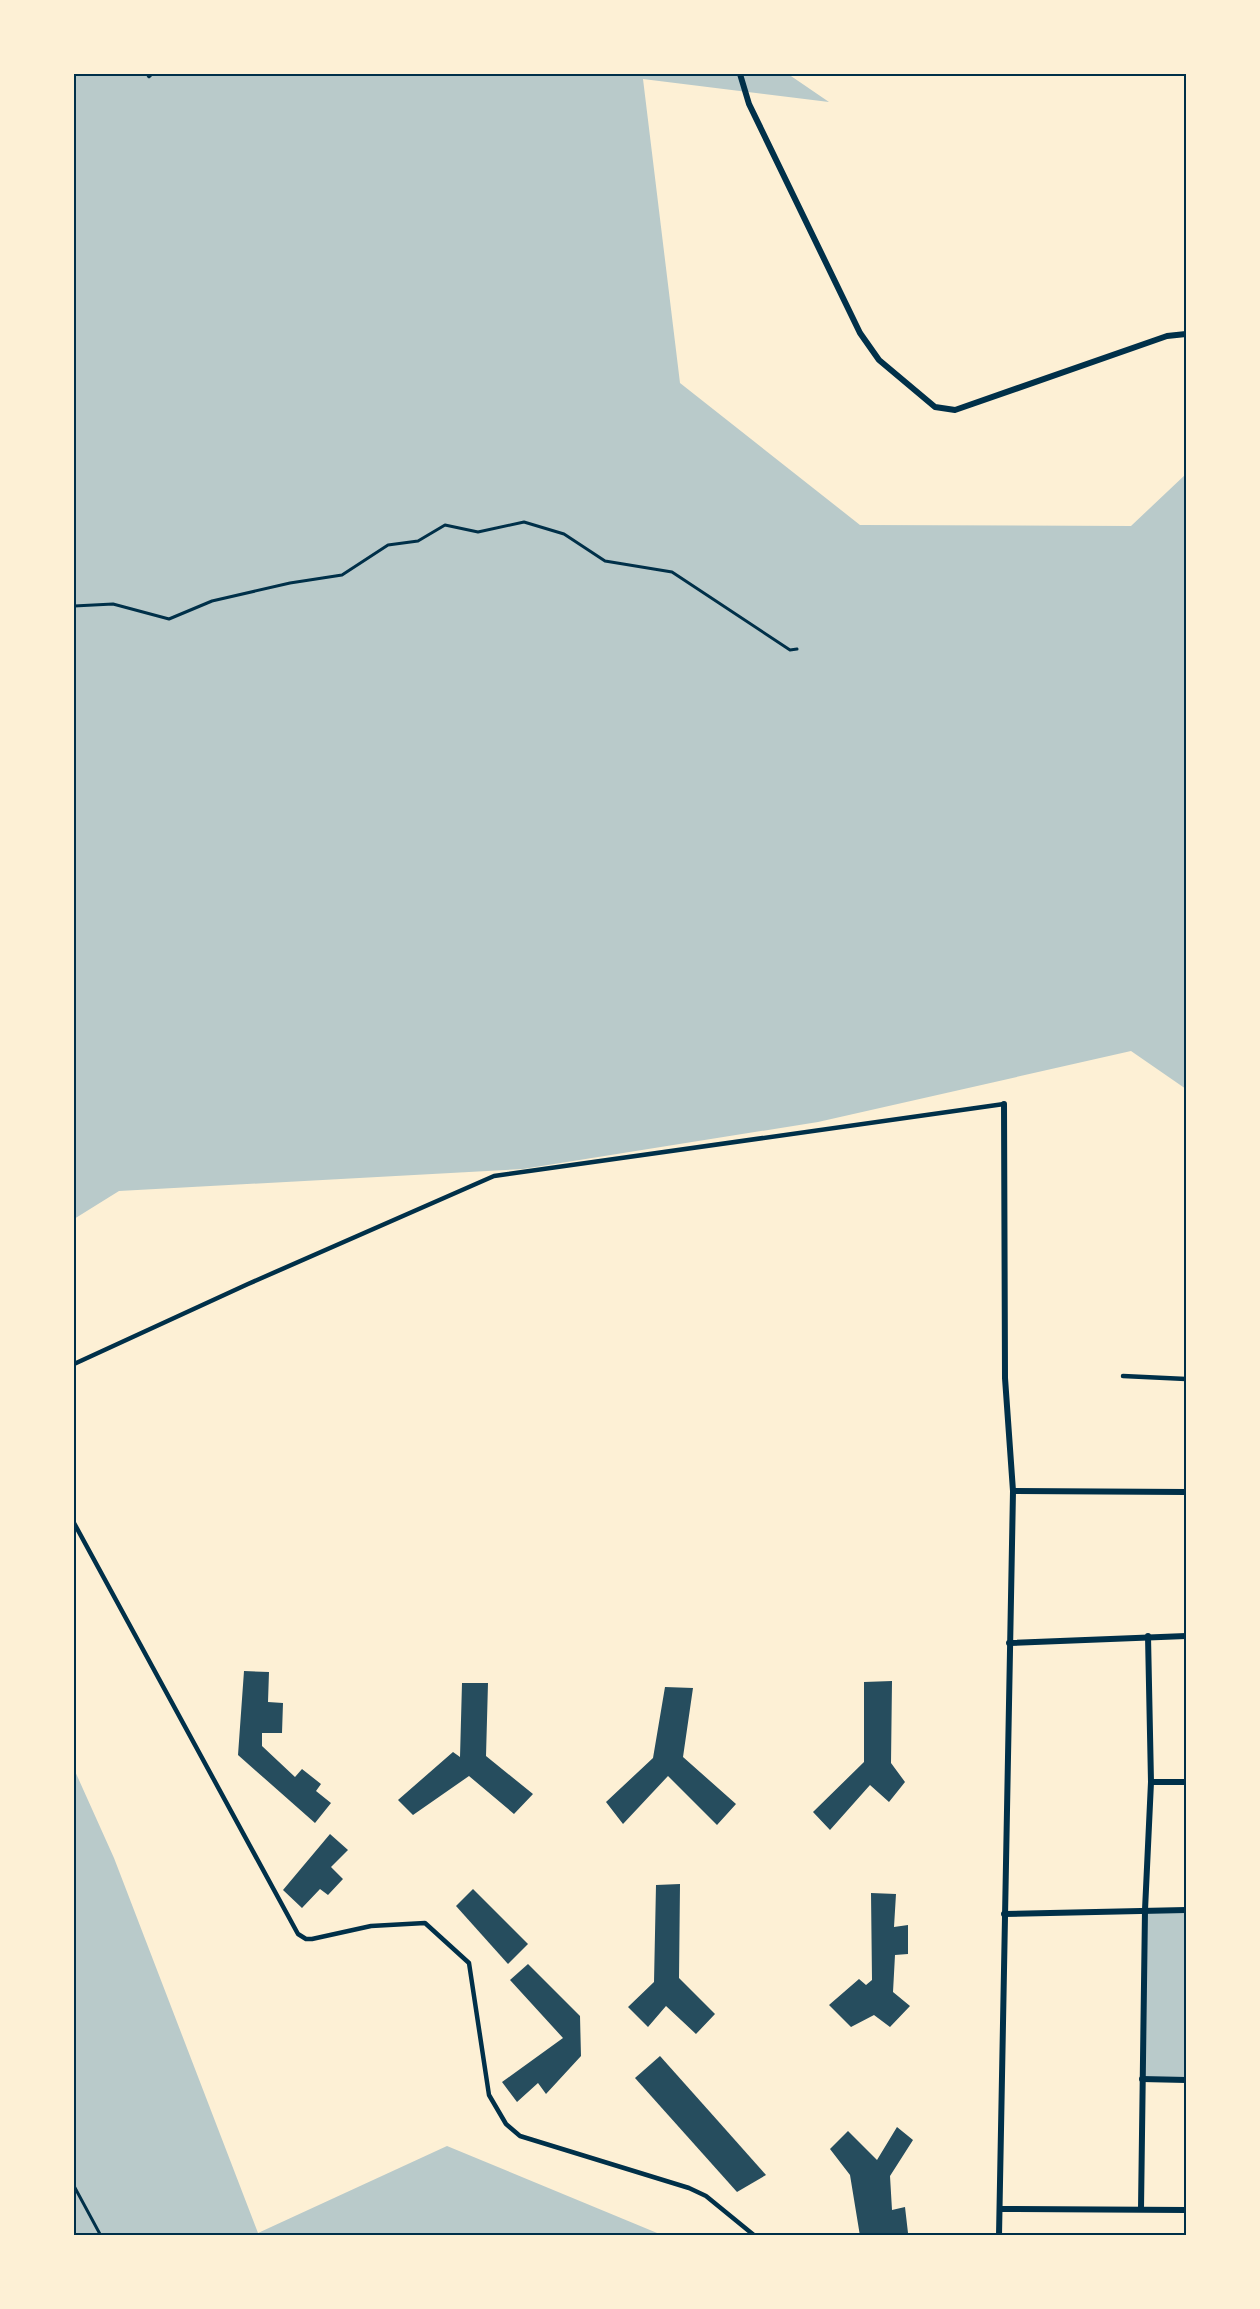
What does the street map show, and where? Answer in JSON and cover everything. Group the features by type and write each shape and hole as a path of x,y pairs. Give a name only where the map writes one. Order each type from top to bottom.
{"street":[{"path":"740,74 749,104 860,333 879,360 935,407 955,410 1167,336 1186,334"},
{"path":"999,2235 1009,1643 1014,1491 1005,1378 1004,1104"},
{"path":"1014,1491 1186,1492"},
{"path":"1141,2209 1145,1910 1151,1782 1148,1636"},
{"path":"1009,1643 1186,1636"},
{"path":"1151,1782 1186,1782"},
{"path":"1004,1914 1186,1910"},
{"path":"1142,2079 1186,2080"},
{"path":"1000,2209 1186,2210"}],"lane":[{"path":"74,1364 248,1284 494,1176 1004,1104"},
{"path":"1123,1376 1186,1379"},
{"path":"74,1523 298,1934 306,1939 312,1939 362,1927 425,1923 469,1963 489,2095 506,2124 520,2136 689,2188 706,2196 755,2235"}],"path":[{"path":"74,606 113,604 169,619 212,601 290,583 342,575 388,545 418,541 445,525 478,531 524,522 564,534 605,561 672,572 790,650 797,649"},
{"path":"74,2186 101,2235"}],"shaded area":[{"path":"74,74 788,74 829,102 643,79 680,383 860,525 1131,526 1186,474 1186,1089 1131,1051 818,1122 523,1169 119,1191 74,1219"},
{"path":"74,1769 114,1858 258,2233 447,2146 662,2235 74,2235"},
{"path":"1145,1910 1186,1910 1186,2080 1142,2079"}],"building":[{"path":"244,1671 269,1672 268,1702 283,1703 282,1733 262,1733 262,1746 295,1777 302,1769 321,1784 316,1791 331,1803 315,1823 238,1755"},
{"path":"892,1681 891,1763 905,1782 889,1802 870,1785 830,1830 813,1812 864,1762 864,1682"},
{"path":"462,1683 488,1683 486,1756 533,1794 514,1814 469,1776 413,1815 398,1800 453,1752 460,1757"},
{"path":"665,1687 693,1688 683,1757 736,1804 717,1825 668,1776 623,1824 606,1802 653,1758"},
{"path":"330,1834 348,1850 331,1867 343,1879 328,1895 320,1889 302,1908 283,1890"},
{"path":"680,1884 679,1978 715,2014 696,2034 666,2006 648,2027 628,2007 654,1982 656,1885"},
{"path":"473,1889 528,1944 508,1964 456,1906"},
{"path":"871,1893 896,1894 894,1927 908,1925 908,1954 895,1955 893,1992 910,2006 890,2027 874,2015 851,2027 829,2005 859,1979 866,1985 872,1980"},
{"path":"528,1964 580,2016 581,2056 546,2094 538,2083 517,2102 502,2082 563,2038 510,1980"},
{"path":"660,2056 766,2175 737,2192 635,2078"},
{"path":"897,2127 913,2140 890,2176 892,2210 905,2207 908,2233 860,2236 850,2175 830,2149 848,2131 877,2160"}]}
